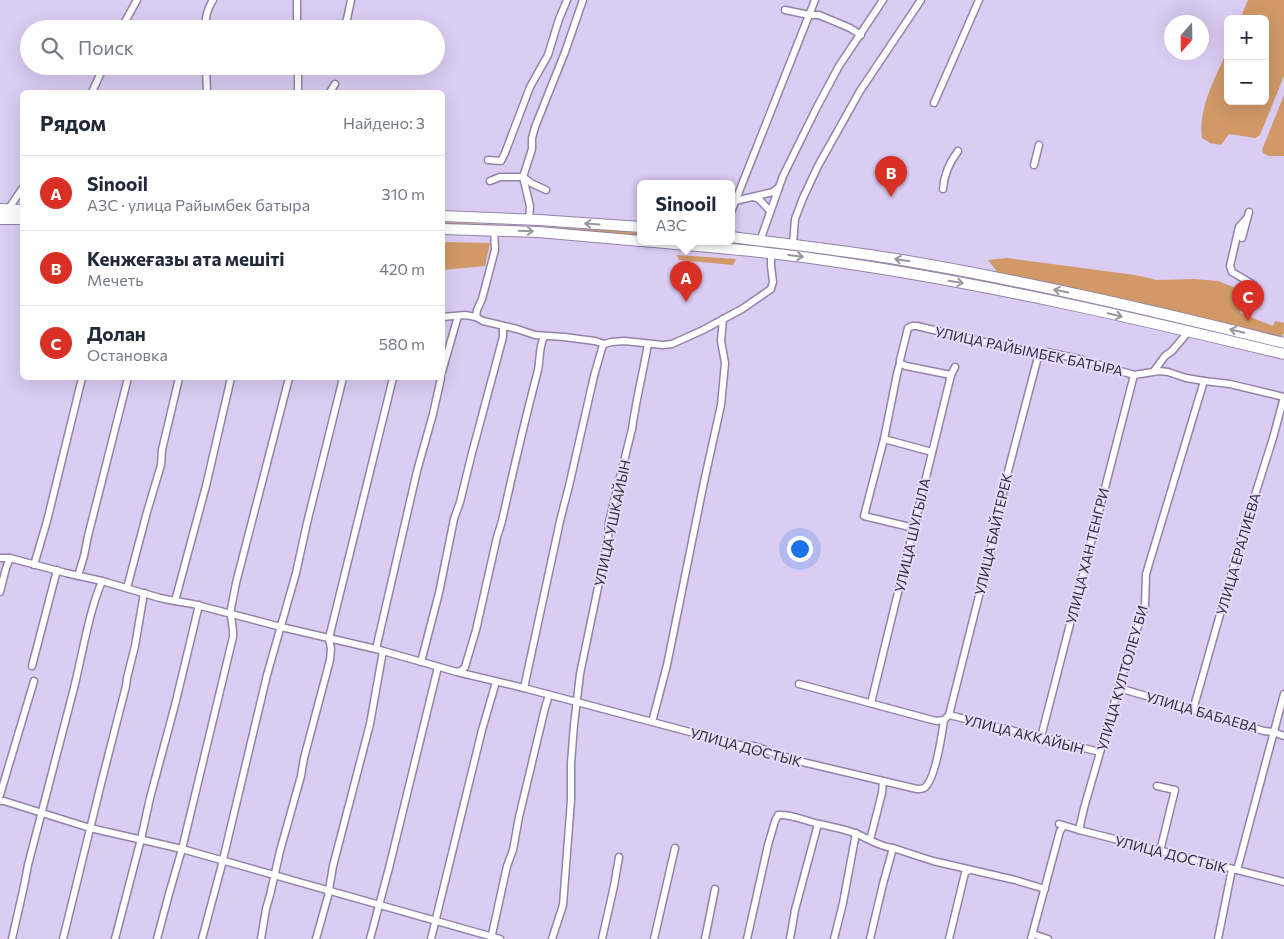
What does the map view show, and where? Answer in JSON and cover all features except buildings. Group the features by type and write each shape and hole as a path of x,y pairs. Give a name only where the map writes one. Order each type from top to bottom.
{"highway":[{"path":"3,214 20,210"},
{"path":"3,214 20,218"},
{"path":"445,216 637,227"},
{"path":"445,229 538,232 637,241"},
{"path":"735,238 765,247 962,283 1102,312 1284,354"},
{"path":"724,245 765,247 793,244 894,259 1111,301 1284,343"}],"street":[{"path":"127,20 137,0"},
{"path":"206,20 208,8 213,0"},
{"path":"297,0 297,20"},
{"path":"346,20 351,0"},
{"path":"488,160 501,161 506,153 530,87 548,55 567,0"},
{"path":"530,220 530,206 523,177 532,149 532,138 583,0"},
{"path":"735,201 815,0"},
{"path":"445,317 476,317 483,321 544,337 564,337 604,344 624,341 663,345 672,344 704,330 742,309 771,289 773,282 771,266 765,247 770,211 795,150 803,138 824,94 839,66 883,0"},
{"path":"793,244 795,219 818,166 860,91 921,0"},
{"path":"934,103 979,0"},
{"path":"785,10 819,15 850,28 861,35"},
{"path":"93,90 100,75"},
{"path":"206,75 207,90"},
{"path":"298,75 298,90"},
{"path":"331,90 335,84"},
{"path":"1034,165 1039,145"},
{"path":"943,189 944,178 958,151"},
{"path":"490,181 500,177 523,177 546,190"},
{"path":"735,201 773,192 780,186"},
{"path":"3,214 20,192"},
{"path":"752,196 759,199 770,211"},
{"path":"1242,238 1248,215 1239,227 1230,266 1232,272 1254,285"},
{"path":"476,317 495,250 494,230"},
{"path":"445,362 458,316"},
{"path":"652,722 667,665 721,406 725,363 721,341 723,319"},
{"path":"421,662 439,593 454,519 503,337 503,326"},
{"name":"УЛИЦА РАЙЫМБЕК БАТЫРА","path":"900,363 908,328 912,326 1039,353 1047,352 1134,374 1154,371 1168,372 1186,378 1245,387 1284,397"},
{"path":"1154,371 1165,356 1172,351 1189,331"},
{"path":"457,672 465,667 476,630 544,337"},
{"path":"524,688 560,521 594,376 604,344"},
{"name":"УЛИЦА УШКАЙЫН","path":"552,939 563,905 571,800 571,763 577,702 588,635 608,539 609,522 632,429 648,344"},
{"name":"УЛИЦА БАЙТЕРЕК","path":"916,789 926,787 933,772 1039,353"},
{"path":"914,528 864,516 884,439 897,374 900,363 951,376"},
{"name":"УЛИЦА ШУГЫЛА","path":"871,703 951,376 955,367"},
{"name":"УЛИЦА ХАН ТЕНГРИ","path":"1041,738 1134,374"},
{"path":"34,565 82,380"},
{"path":"78,576 128,380"},
{"path":"127,588 161,465 162,450 179,380"},
{"path":"175,601 206,486 231,380"},
{"path":"158,939 182,849 233,637 230,614 236,583 287,380"},
{"path":"202,939 265,683 296,573 343,380"},
{"path":"261,939 266,909 330,660 329,638 393,380"},
{"path":"376,649 417,470 441,380"},
{"name":"УЛИЦА КУЛТОЛЕУ БИ","path":"1079,830 1129,652 1145,606 1146,574 1204,381"},
{"name":"УЛИЦА ЕРАЛИЕВА","path":"1193,710 1284,397"},
{"path":"884,439 932,452"},
{"name":"УЛИЦА ДОСТЫК","path":"0,558 10,558 175,601 199,605 281,627 376,649 438,667 739,745 754,746 794,760 916,789"},
{"path":"0,592 10,558"},
{"path":"32,666 57,570"},
{"path":"12,939 41,813 92,611 102,581"},
{"path":"63,939 126,686 139,627 144,593"},
{"path":"115,939 142,839 150,798 199,605"},
{"path":"316,939 370,724 383,651"},
{"path":"370,939 438,667"},
{"path":"0,795 34,681"},
{"path":"431,939 482,730 496,682"},
{"name":"УЛИЦА АККАЙЫН","path":"799,684 936,721 946,718 1100,752"},
{"name":"УЛИЦА БАБАЕВА","path":"1119,688 1284,736"},
{"path":"1218,939 1234,870 1284,694"},
{"path":"491,938 549,695"},
{"path":"870,840 882,793 883,781"},
{"path":"1157,786 1175,790 1160,850"},
{"path":"0,801 90,828 142,839 222,860 500,939"},
{"path":"747,939 775,821 778,815 787,814 856,834 886,847 933,861 1045,889 1032,937 1048,939"},
{"path":"790,939 795,910 818,824"},
{"name":"УЛИЦА ДОСТЫК","path":"1045,889 1061,825 1284,882"},
{"path":"834,939 844,903 856,834"},
{"path":"654,939 675,848"},
{"path":"870,939 892,848"},
{"path":"602,939 619,857"},
{"path":"949,939 965,873 969,870"},
{"path":"705,939 715,889"}],"shaded area":[{"path":"1248,0 1284,0 1284,76 1260,135 1255,138 1229,134 1221,145 1210,143 1202,138 1201,126 1209,92 1224,58 1224,105 1269,105 1269,15 1242,15"},
{"path":"1284,95 1284,156 1269,156 1263,153 1262,150"},
{"path":"445,222 606,230 637,233 637,237 445,226"},
{"path":"445,242 490,243 485,266 445,270"},
{"path":"677,255 736,259 733,265 679,260"},
{"path":"1007,258 1135,275 1157,280 1194,279 1218,281 1245,292 1240,313 1273,326 1275,321 1284,323 1284,333 1282,336 1272,338 999,274 988,260"}],"place":[{"name":"Кенжеғазы ата мешіті","path":"891,197"},
{"name":"Sinooil","path":"686,302"},
{"name":"Долан","path":"1248,321"}]}
